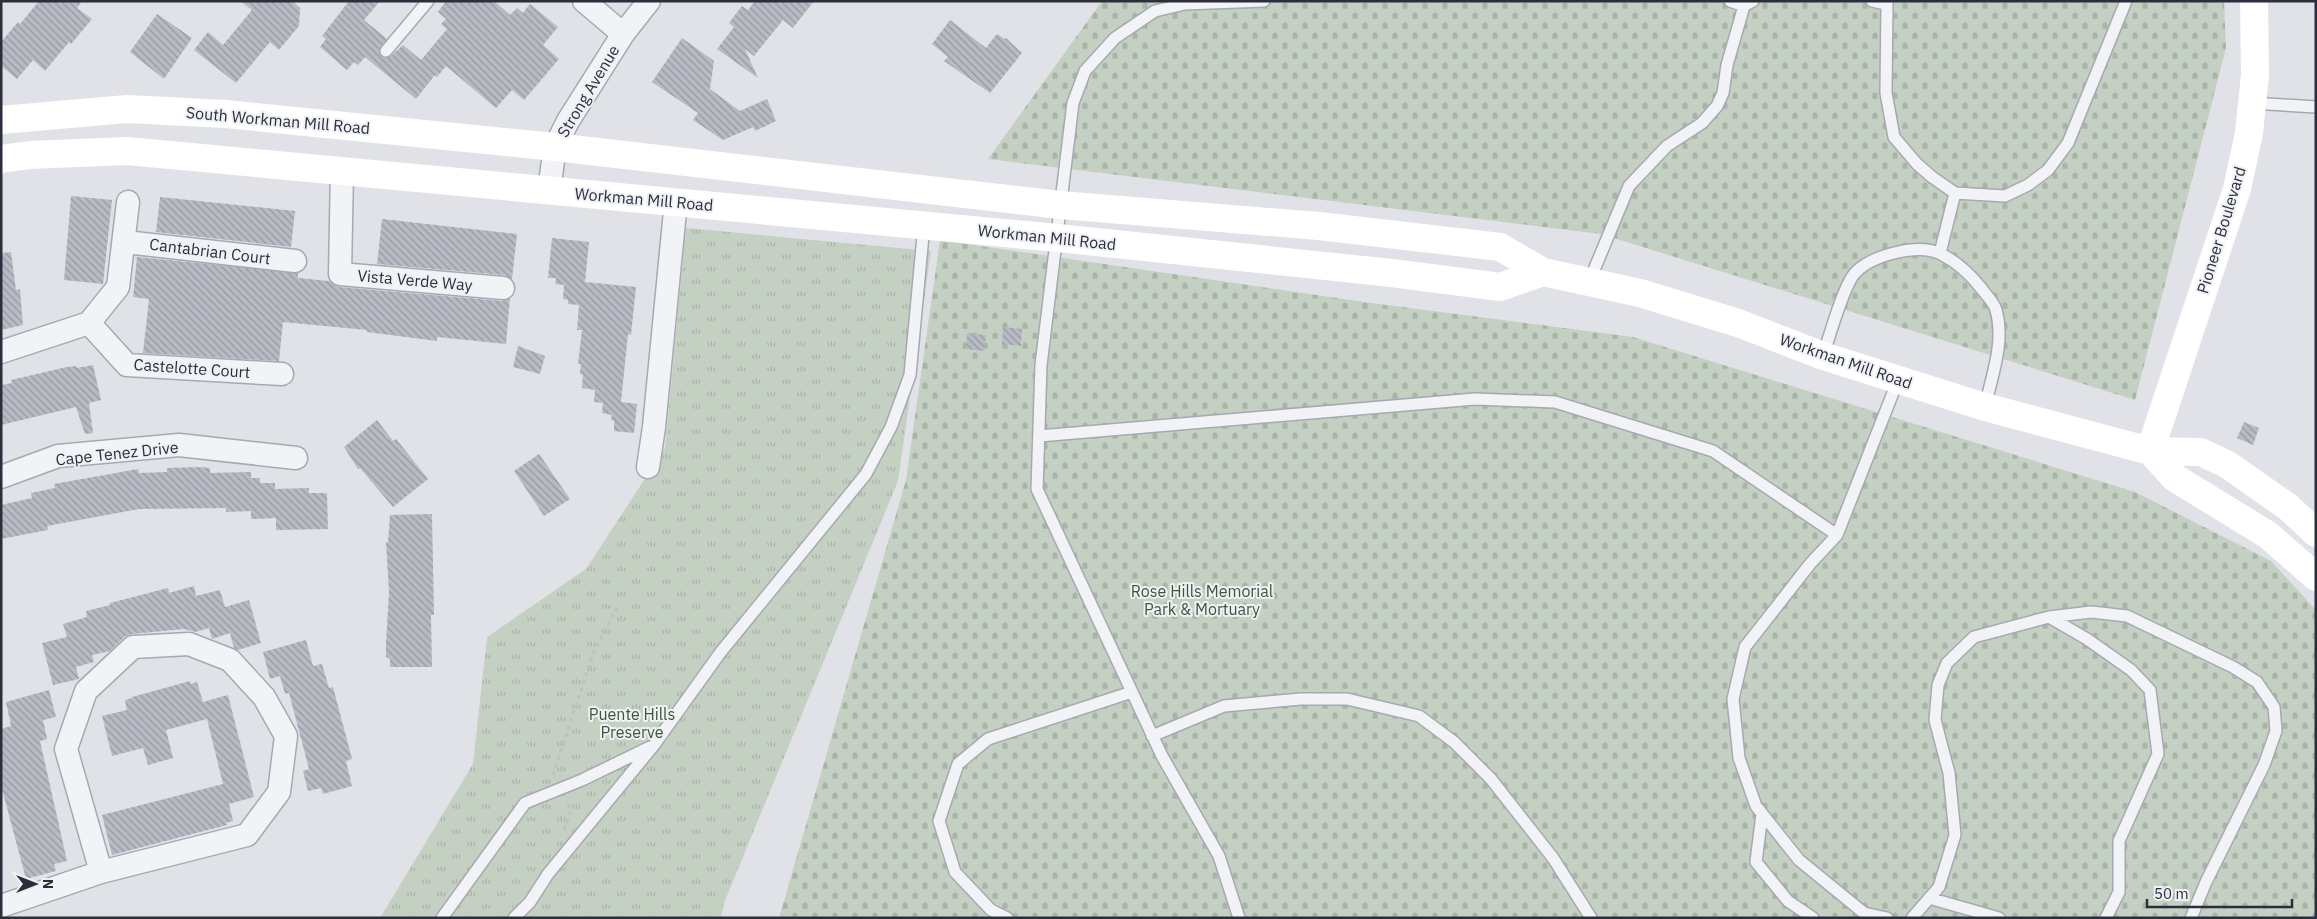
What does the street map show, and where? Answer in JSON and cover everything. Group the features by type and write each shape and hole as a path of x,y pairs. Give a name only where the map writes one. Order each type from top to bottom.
{"main road":[{"name":"Pioneer Boulevard","path":"2150,451 2237,189 2249,133 2255,75 2254,1"},
{"name":"South Workman Mill Road","path":"1,120 127,109 226,114 555,147"},
{"name":"Workman Mill Road","path":"555,147 1060,205 1319,226 1500,247 1543,272 1640,293 1738,323 1823,356 1985,407 2150,451 2201,452 2228,465 2288,507 2316,533"},
{"path":"1,159 30,155 127,151 549,190"},
{"name":"Workman Mill Road","path":"549,190 1058,238 1392,273 1500,287 1543,272"},
{"path":"2150,451 2175,478 2268,536 2316,576"}],"street":[{"path":"584,1 622,34"},
{"name":"Strong Avenue","path":"549,190 555,147 568,121 622,34 649,1"},
{"name":"Vista Verde Way","path":"342,170 340,274 503,288"},
{"path":"648,467 654,427 676,201"},
{"path":"1,352 89,323 118,287 125,242 128,202"},
{"name":"Cantabrian Court","path":"125,242 296,261"},
{"name":"Castelotte Court","path":"89,323 127,365 282,374"},
{"name":"Cape Tenez Drive","path":"1,477 58,456 179,445 296,458"},
{"path":"1,906 100,872 247,834 279,792 286,736 264,697 230,660 189,644 133,647 86,691 66,749 100,872"}],"lane":[{"path":"386,51 428,1"},
{"path":"1239,918 1219,856 1152,736 1037,489 1041,365 1073,103 1085,71 1115,38 1155,11 1185,4 1264,1"},
{"path":"1590,282 1629,186 1667,146 1702,123 1717,106 1723,93 1727,65 1749,4 1730,1"},
{"path":"1872,1 1886,3 1886,92 1894,137 1917,164 1955,193 2005,196 2028,185 2048,170 2068,143 2126,1"},
{"path":"2252,103 2316,107"},
{"path":"1940,253 1955,193"},
{"path":"514,918 530,902 548,874 654,745 720,653 870,466 890,426 910,375 924,225"},
{"path":"1823,356 1839,308 1854,273 1872,259 1905,250 1940,253 1969,273 1995,308 2000,331 1997,357 1985,407"},
{"path":"1887,918 1864,912 1799,860 1756,806 1739,758 1733,699 1745,647 1810,564 1837,536 1898,380"},
{"path":"1039,436 1475,399 1554,402 1713,451 1837,536"},
{"path":"1912,918 1939,887 1955,835 1949,773 1935,720 1938,685 1947,663 1974,637 2049,618 2091,612 2128,616 2233,667 2257,682 2274,708 2276,731 2264,765 2206,882 2191,918"},
{"path":"2049,618 2087,639 2123,665 2150,690 2158,754 2120,841 2118,892 2106,918"},
{"path":"1007,918 991,910 955,872 939,821 958,764 988,739 1132,692"},
{"path":"1152,736 1224,706 1301,699 1347,699 1419,716 1454,742 1491,779 1553,858 1591,918"},
{"path":"442,918 525,803 582,780 654,745"},
{"path":"1762,814 1756,862 1788,901 1813,918"},
{"path":"1929,898 1999,918"}],"path":[{"path":"561,837 571,810 553,776 594,651 619,604"}],"green space":[{"path":"1102,1 2224,1 2226,48 2135,400 1601,234 988,159"},
{"name":"Puente Hills Preserve","path":"686,228 931,251 898,481 724,903 721,918 380,918 473,764 487,637 586,569 665,448"},
{"name":"Rose Hills Memorial Park & Mortuary","path":"940,240 1371,303 1633,337 2135,492 2271,561 2316,610 2316,918 779,918 906,480"}],"building":[{"path":"39,1 82,1 77,8 92,19 71,44 69,42 45,71 33,60 17,79 1,66 1,42 18,22 20,24"},
{"path":"241,1 292,1 300,8 299,26 279,50 270,42 236,83 194,50 208,32 223,45 252,10"},
{"path":"349,1 380,1 364,20 387,39 379,50 384,58 391,56 403,45 421,60 447,29 441,24 446,19 438,12 446,1 494,1 510,15 517,8 523,13 530,4 558,27 543,45 559,59 524,100 512,90 496,108 446,66 437,77 435,75 416,99 365,57 358,65 354,62 347,70 320,47 326,39 322,36"},
{"path":"755,1 814,1 793,28 783,20 754,56 745,49 758,78 717,49 734,27 729,23 742,6 748,10"},
{"path":"157,14 192,38 164,79 130,52"},
{"path":"950,20 986,48 996,35 999,35 1004,39 1006,38 1022,53 990,93 944,61 948,57 932,44"},
{"path":"682,38 714,61 710,89 740,111 767,99 776,121 755,131 753,127 723,140 693,120 698,113 652,82"},
{"path":"71,196 112,200 103,284 64,280"},
{"path":"160,197 295,211 291,247 156,232"},
{"path":"382,219 517,234 512,279 504,275 377,264"},
{"path":"552,238 589,242 585,282 636,287 631,335 628,334 621,402 637,404 634,433 614,431 614,420 611,420 612,415 602,413 603,403 594,402 595,390 582,388 583,375 580,374 581,364 578,364 582,330 577,330 579,305 568,304 568,300 563,299 564,285 555,284 556,278 548,278"},
{"path":"11,252 16,290 20,289 23,325 1,330 1,253"},
{"path":"137,257 298,273 298,278 329,281 339,287 502,301 510,298 506,344 437,337 437,341 367,332 367,330 283,322 279,361 143,353 149,299 133,297"},
{"path":"1003,327 1022,329 1021,346 1002,344"},
{"path":"967,333 986,335 984,351 966,349"},
{"path":"518,346 545,356 540,374 513,367"},
{"path":"93,365 101,400 89,403 93,433 85,434 76,407 1,425 1,385 12,383 11,380 67,367 76,366 77,368"},
{"path":"377,420 393,441 396,439 428,479 393,507 360,468 358,469 344,447"},
{"path":"2244,422 2259,428 2253,445 2237,438"},
{"path":"539,454 570,499 544,516 514,471"},
{"path":"167,468 210,468 210,473 251,472 251,478 260,478 260,483 275,483 275,489 309,488 309,493 327,493 328,529 276,530 276,518 251,519 251,511 226,512 226,508 139,509 47,526 48,530 1,539 1,505 32,498 31,493 55,488 54,484 138,469 139,473 167,472"},
{"path":"432,514 434,615 431,615 432,667 390,667 390,659 386,657 389,592 386,542 388,542 390,515"},
{"path":"194,586 196,596 220,590 225,607 249,600 261,643 238,650 234,648 230,633 212,639 209,628 195,632 184,629 132,634 124,637 110,651 92,655 94,662 76,667 79,679 53,685 42,643 67,637 63,624 87,617 86,611 110,605 110,603 168,588 169,593"},
{"path":"306,640 313,666 322,664 329,688 333,687 352,759 346,761 352,786 323,794 321,788 308,791 303,771 309,769 289,693 285,694 280,676 270,679 263,652"},
{"path":"190,681 190,684 197,682 203,702 228,695 254,797 229,804 233,821 226,823 227,825 112,855 102,815 223,784 207,719 166,730 173,758 148,765 143,748 112,756 102,716 127,710 125,700 132,697"},
{"path":"49,690 56,717 43,720 47,739 40,741 67,861 54,864 56,871 26,879 2,789 1,729 11,726 6,702"}]}
